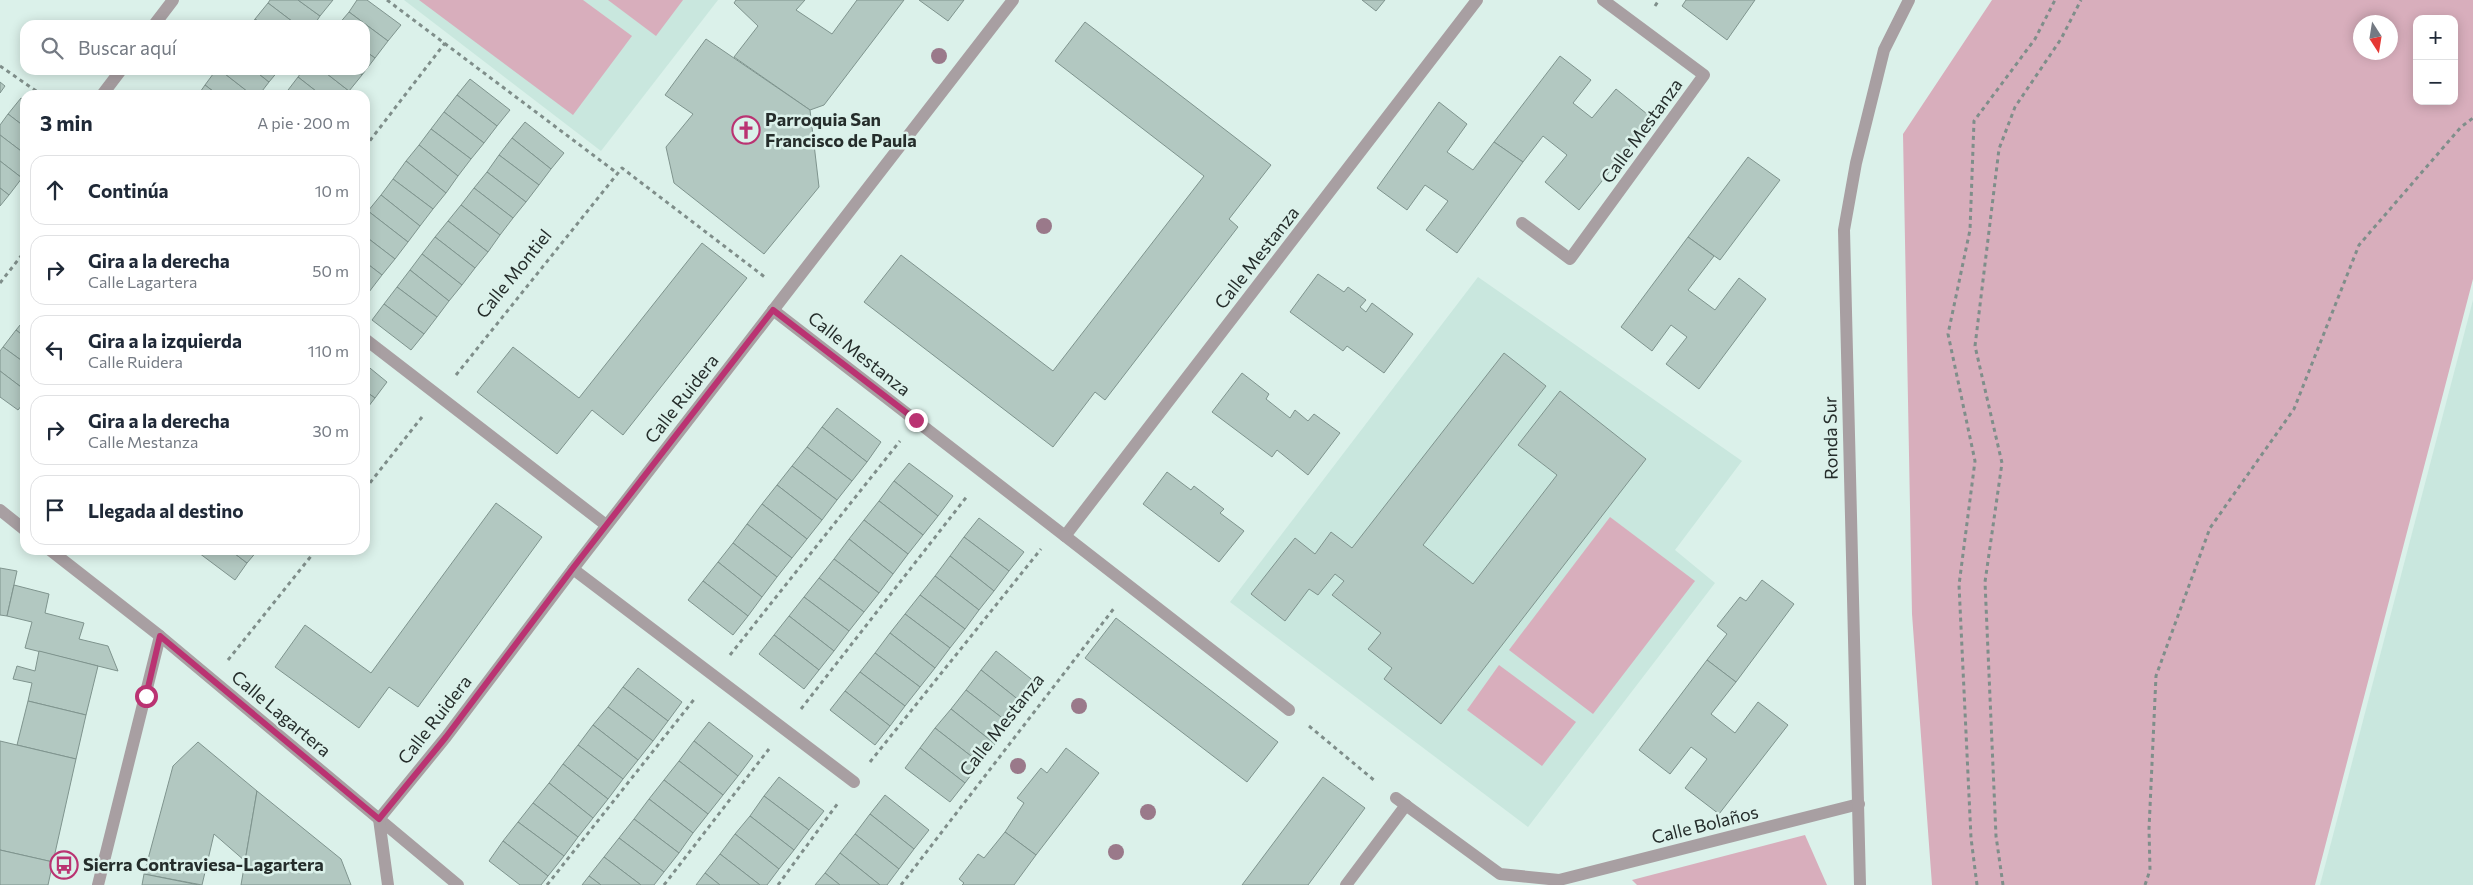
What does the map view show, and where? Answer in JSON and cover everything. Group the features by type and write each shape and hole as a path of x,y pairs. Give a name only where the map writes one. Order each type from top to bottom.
{"street":[{"path":"158,20 173,0"},
{"name":"Calle Ruidera","path":"379,819 446,737 606,525 1013,0"},
{"name":"Calle Mestanza","path":"1061,533 1477,0"},
{"name":"Calle Mestanza","path":"1522,223 1570,259 1704,76 1603,0"},
{"name":"Ronda Sur","path":"1860,885 1860,804 1848,465 1844,230 1856,163 1884,50 1909,0"},
{"path":"106,90 116,75"},
{"name":"Calle Mestanza","path":"773,310 1289,710"},
{"path":"370,343 606,525"},
{"path":"0,510 20,526"},
{"name":"Calle Lagartera","path":"56,555 160,636 458,885"},
{"path":"573,568 854,782"},
{"path":"98,885 160,636"},
{"path":"1346,885 1401,802"},
{"name":"Calle Bolaños","path":"1401,802 1500,874 1562,882 1860,804"},
{"path":"379,819 388,885"}],"path":[{"path":"387,0 617,173 622,168 786,294"},
{"path":"1977,885 1970,838 1959,585 1975,461 1948,334 1970,230 1974,121 2035,39 2055,0"},
{"path":"2004,885 1996,836 1985,582 2002,463 1975,346 1999,149 2015,107 2061,39 2081,0"},
{"path":"370,140 445,43"},
{"path":"0,66 35,90"},
{"path":"2145,885 2150,870 2149,829 2156,676 2210,528 2294,409 2359,245 2461,127 2473,118"},
{"name":"Calle Montiel","path":"370,483 617,173"},
{"path":"0,283 20,257"},
{"path":"664,885 985,474"},
{"path":"778,885 854,782 1061,533"},
{"path":"212,680 312,555"},
{"name":"Calle Mestanza","path":"901,885 1130,587"},
{"path":"1289,710 1401,802"}],"shaded area":[{"path":"404,0 718,0 601,151"},
{"path":"419,0 583,0 632,36 573,115"},
{"path":"608,0 683,0 656,36"},
{"path":"1992,0 2473,0 2473,279 2315,885 1932,885 1912,614 1903,134"},
{"path":"1478,277 1742,461 1675,550 1715,583 1528,827 1230,602"},
{"path":"2473,300 2473,885 2320,885 2411,537"},
{"path":"1610,517 1695,581 1593,714 1509,650"},
{"path":"1499,665 1576,722 1542,766 1467,710"},
{"path":"1805,835 1827,885 1637,885 1632,880"}],"building":[{"path":"270,0 298,0 320,16 317,20 290,20 268,3"},
{"path":"298,0 333,0 320,16"},
{"path":"357,0 367,0 401,25 388,41 370,28 370,20 360,20 349,12"},
{"path":"736,0 805,0 796,10 832,34 857,0 904,0 824,105 810,110 734,57 758,26 734,3"},
{"path":"919,0 964,0 948,21"},
{"path":"1362,0 1385,0 1376,11"},
{"path":"1686,0 1755,0 1727,40 1682,6"},
{"path":"268,3 290,20 256,20 255,19"},
{"path":"349,12 360,20 342,20"},
{"path":"1085,22 1271,165 1229,219 1238,227 1105,400 1095,392 1053,447 864,302 901,255 1053,371 1204,176 1055,61"},
{"path":"370,28 388,41 375,58 370,54"},
{"name":"Parroquia San Francisco de Paula","path":"706,39 810,110 819,187 764,254 674,183 666,147 693,114 665,95"},
{"path":"370,54 375,58 370,65"},
{"path":"1560,56 1591,80 1573,103 1592,118 1616,89 1652,118 1579,210 1545,182 1567,155 1543,136 1523,162 1494,142"},
{"path":"212,75 226,75 246,90 212,90 205,85"},
{"path":"226,75 260,75 269,82 263,90 246,90"},
{"path":"260,75 275,75 269,82"},
{"path":"299,75 328,75 348,90 315,90 298,77"},
{"path":"328,75 362,75 350,90"},
{"path":"298,77 315,90 288,90"},
{"path":"470,79 510,110 497,126 457,95"},
{"path":"0,82 5,86 0,93"},
{"path":"205,85 212,90 202,90"},
{"path":"457,95 497,126 484,143 444,112"},
{"path":"20,99 20,123 8,114"},
{"path":"1439,102 1467,124 1447,152 1473,170 1494,142 1523,162 1457,253 1426,230 1448,201 1425,185 1407,210 1377,188"},
{"path":"444,112 484,143 471,159 431,129"},
{"path":"8,114 20,123 20,150 0,135 0,125"},
{"path":"525,122 564,153 551,169 512,138"},
{"path":"431,129 471,159 458,176 419,145"},
{"path":"0,135 20,150 20,176 0,161"},
{"path":"512,138 551,169 539,185 499,155"},
{"path":"419,145 458,176 446,193 406,161"},
{"path":"499,155 539,185 526,202 487,172"},
{"path":"1748,157 1780,180 1720,260 1688,237"},
{"path":"0,161 20,176 20,181 9,195 0,188"},
{"path":"406,161 446,193 433,209 393,179"},
{"path":"487,172 526,202 513,218 474,188"},
{"path":"393,179 433,209 420,226 381,195"},
{"path":"0,188 9,195 0,206"},
{"path":"474,188 513,218 500,235 461,205"},
{"path":"381,195 420,226 408,242 370,213 370,209"},
{"path":"461,205 500,235 488,252 448,221"},
{"path":"370,213 408,242 395,259 370,240"},
{"path":"448,221 488,252 475,268 435,237"},
{"path":"435,237 475,268 462,285 422,254"},
{"path":"1688,237 1714,256 1688,290 1715,310 1739,278 1766,299 1699,389 1666,364 1687,337 1671,325 1652,351 1621,327"},
{"path":"370,240 395,259 382,275 370,266"},
{"path":"702,243 747,278 623,435 592,410 557,454 477,392 513,347 579,398"},
{"path":"422,254 462,285 449,301 410,270"},
{"path":"370,266 382,275 370,291"},
{"path":"410,270 449,301 437,317 397,287"},
{"path":"1318,274 1344,292 1348,287 1366,300 1360,307 1366,312 1372,303 1413,334 1384,373 1347,346 1343,351 1290,312"},
{"path":"397,287 437,317 424,334 384,304"},
{"path":"384,304 424,334 411,350 372,320"},
{"path":"20,325 20,333 16,330"},
{"path":"16,330 20,333 20,359 3,347"},
{"path":"3,347 20,359 20,386 0,371 0,351"},
{"path":"1504,353 1546,386 1423,545 1473,584 1557,475 1518,445 1560,391 1646,459 1441,724 1384,679 1392,668 1368,649 1381,633 1332,595 1344,581 1335,574 1318,595 1309,589 1285,621 1251,594 1295,538 1315,554 1331,532 1352,548"},
{"path":"370,368 387,382 375,398 370,394"},
{"path":"0,371 20,386 20,407 18,410 0,397"},
{"path":"1242,373 1269,394 1266,399 1290,418 1295,410 1308,421 1314,414 1340,433 1308,475 1277,450 1272,457 1212,412"},
{"path":"370,394 375,398 370,404"},
{"path":"837,408 881,442 867,462 822,427"},
{"path":"822,427 867,462 852,481 807,447"},
{"path":"807,447 852,481 837,500 792,466"},
{"path":"909,463 953,496 938,516 894,481"},
{"path":"792,466 837,500 822,520 777,485"},
{"path":"1167,472 1191,490 1194,486 1224,509 1220,513 1244,531 1219,562 1143,504"},
{"path":"894,481 938,516 923,535 879,501"},
{"path":"777,485 822,520 807,539 762,504"},
{"path":"879,501 923,535 908,554 864,520"},
{"path":"496,503 542,537 418,707 389,687 359,728 275,667 305,625 371,673"},
{"path":"762,504 807,539 792,558 747,524"},
{"path":"979,518 1024,552 1009,571 964,537"},
{"path":"864,520 908,554 893,574 849,539"},
{"path":"747,524 792,558 777,577 733,543"},
{"path":"964,537 1009,571 994,591 950,556"},
{"path":"849,539 893,574 879,593 834,559"},
{"path":"733,543 777,577 762,597 718,562"},
{"path":"202,555 237,555 247,563 235,580"},
{"path":"237,555 254,555 247,563"},
{"path":"950,556 994,591 979,610 935,576"},
{"path":"834,559 879,593 864,612 819,578"},
{"path":"718,562 762,597 748,616 703,581"},
{"path":"0,568 17,571 7,616 0,615"},
{"path":"935,576 979,610 965,629 920,595"},
{"path":"819,578 864,612 849,631 804,597"},
{"path":"1762,580 1794,604 1736,682 1707,660 1727,634 1717,626 1740,597 1746,601"},
{"path":"703,581 748,616 733,635 688,600"},
{"path":"14,585 49,594 45,613 84,623 79,639 108,646 118,671 25,648 32,622 7,616"},
{"path":"920,595 965,629 950,648 905,614"},
{"path":"804,597 849,631 834,651 789,616"},
{"path":"905,614 950,648 935,668 890,633"},
{"path":"789,616 834,651 819,670 774,635"},
{"path":"1116,618 1278,742 1247,782 1085,658"},
{"path":"890,633 935,668 920,687 875,653"},
{"path":"774,635 819,670 804,689 759,654"},
{"path":"39,651 98,666 86,715 28,701 32,683 13,679 17,666 35,671"},
{"path":"996,651 1040,686 1025,705 981,670"},
{"path":"875,653 920,687 905,706 860,672"},
{"path":"1707,660 1736,682 1711,714 1735,733 1758,702 1788,725 1719,814 1685,788 1707,759 1691,747 1670,774 1639,750"},
{"path":"638,668 682,702 668,721 623,687"},
{"path":"981,670 1025,705 1010,724 966,690"},
{"path":"860,672 905,706 890,726 845,691"},
{"path":"623,687 668,721 653,741 608,707"},
{"path":"966,690 1010,724 995,744 951,709"},
{"path":"845,691 890,726 875,745 830,710"},
{"path":"28,701 86,715 76,759 17,745"},
{"path":"608,707 653,741 638,760 593,725"},
{"path":"951,709 995,744 980,763 935,728"},
{"path":"709,722 753,756 738,776 694,741"},
{"path":"593,725 638,760 623,779 578,745"},
{"path":"935,728 980,763 965,783 920,748"},
{"path":"0,741 76,759 53,862 0,850"},
{"path":"694,741 738,776 723,795 679,761"},
{"path":"198,742 257,791 245,861 214,834 202,885 144,874 173,766"},
{"path":"578,745 623,779 608,799 563,764"},
{"path":"920,748 965,783 950,802 905,768"},
{"path":"1066,748 1099,773 1036,855 1005,832 1024,803 1017,798 1041,768 1047,773"},
{"path":"679,761 723,795 708,814 664,780"},
{"path":"563,764 608,799 593,818 549,783"},
{"path":"779,777 824,811 809,830 764,796"},
{"path":"1323,777 1365,808 1308,885 1242,885"},
{"path":"664,780 708,814 693,833 649,799"},
{"path":"549,783 593,818 578,837 533,803"},
{"path":"257,791 341,859 351,885 241,885"},
{"path":"885,795 929,830 914,849 870,814"},
{"path":"764,796 809,830 794,850 750,816"},
{"path":"649,799 693,833 679,853 634,819"},
{"path":"533,803 578,837 564,856 518,822"},
{"path":"870,814 914,849 899,869 855,834"},
{"path":"750,816 794,850 779,869 735,834"},
{"path":"634,819 679,853 664,872 619,838"},
{"path":"518,822 564,856 548,876 503,841"},
{"path":"1005,832 1036,855 1014,885 962,885 964,883 959,879 978,854 984,858"},
{"path":"735,834 779,869 767,885 760,885 720,854"},
{"path":"855,834 899,869 887,885 880,885 840,853"},
{"path":"619,838 664,872 654,885 641,885 604,857"},
{"path":"503,841 548,876 541,885 520,885 489,861"},
{"path":"0,850 53,862 48,885 0,885"},
{"path":"840,853 880,885 840,885 825,873"},
{"path":"720,854 760,885 720,885 705,873"},
{"path":"604,857 641,885 601,885 589,876"},
{"path":"705,873 720,885 696,885"},
{"path":"825,873 840,885 815,885"},
{"path":"144,874 199,885 142,885"},
{"path":"589,876 601,885 582,885"}],"place":[{"name":"Parroquia San Francisco de Paula","path":"746,130"},
{"name":"Sierra Contraviesa-Lagartera","path":"64,865"}],"route":[{"path":"146,696 160,636 379,819 446,737 573,568 773,310 916,420"}]}
